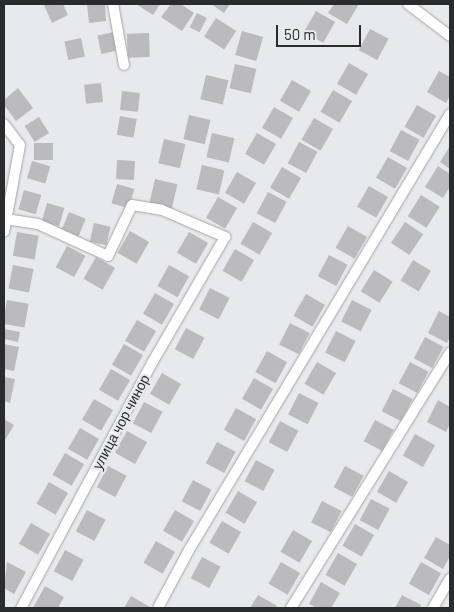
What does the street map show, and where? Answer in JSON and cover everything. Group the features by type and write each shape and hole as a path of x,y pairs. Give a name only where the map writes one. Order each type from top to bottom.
{"street":[{"path":"113,4 124,65"},
{"path":"408,4 450,36"},
{"path":"158,608 189,550 450,114"},
{"path":"4,124 20,145 4,232"},
{"name":"улица чор чинор","path":"6,219 38,224 108,256 132,205 162,210 224,237 152,363 21,608"},
{"path":"291,608 450,352"},
{"path":"433,608 450,578"}],"building":[{"path":"63,4 68,15 52,23 44,5"},
{"path":"87,4 105,4 106,21 89,23"},
{"path":"136,4 160,4 153,15"},
{"path":"171,4 181,4 194,13 182,31 161,17"},
{"path":"211,4 230,4 224,13"},
{"path":"334,4 359,4 347,24 328,13"},
{"path":"316,11 335,22 323,43 304,32"},
{"path":"197,13 207,18 200,32 190,27"},
{"path":"216,18 236,31 224,50 204,36"},
{"path":"370,29 389,39 377,60 359,50"},
{"path":"242,31 263,37 256,61 235,55"},
{"path":"114,32 118,51 101,54 97,36"},
{"path":"149,33 150,57 128,58 127,34"},
{"path":"81,38 85,57 68,60 64,42"},
{"path":"349,63 368,74 356,95 337,84"},
{"path":"235,64 256,69 251,93 229,88"},
{"path":"439,71 450,77 450,95 446,103 427,92"},
{"path":"206,75 228,80 223,105 200,99"},
{"path":"292,80 311,91 299,112 280,101"},
{"path":"101,83 103,102 86,104 84,85"},
{"path":"18,88 33,108 16,121 4,105 4,100"},
{"path":"333,90 352,101 340,123 320,112"},
{"path":"122,91 140,93 138,112 120,110"},
{"path":"417,105 436,116 424,138 404,127"},
{"path":"274,107 293,118 281,139 262,128"},
{"path":"189,115 210,120 205,144 183,139"},
{"path":"120,116 137,119 133,138 117,135"},
{"path":"39,117 49,133 35,142 25,126"},
{"path":"314,118 333,129 321,151 302,140"},
{"path":"401,130 420,140 408,161 390,151"},
{"path":"212,133 234,138 229,163 206,157"},
{"path":"257,133 276,144 264,165 245,154"},
{"path":"164,139 185,144 180,168 158,163"},
{"path":"299,142 318,152 306,173 288,163"},
{"path":"34,143 53,143 53,160 34,160"},
{"path":"450,146 450,169 440,162"},
{"path":"388,157 407,168 395,189 376,178"},
{"path":"117,160 135,161 134,180 116,179"},
{"path":"32,161 50,166 45,184 27,178"},
{"path":"202,165 224,170 219,195 196,189"},
{"path":"438,166 450,174 450,187 443,198 425,187"},
{"path":"282,167 301,178 289,199 270,188"},
{"path":"237,172 256,183 244,204 225,193"},
{"path":"155,179 177,184 172,209 149,203"},
{"path":"117,184 134,189 129,208 111,203"},
{"path":"369,186 388,197 376,218 357,207"},
{"path":"24,190 41,195 36,214 18,209"},
{"path":"268,192 287,202 275,223 257,213"},
{"path":"421,195 440,207 426,228 408,216"},
{"path":"218,197 237,208 225,229 206,218"},
{"path":"47,203 64,208 59,226 42,221"},
{"path":"69,212 86,219 79,236 62,230"},
{"path":"253,222 272,233 260,255 240,244"},
{"path":"405,222 423,234 409,255 391,243"},
{"path":"94,223 111,227 106,245 90,242"},
{"path":"348,226 367,237 355,259 336,248"},
{"path":"130,231 149,242 137,264 117,253"},
{"path":"17,232 39,236 34,259 13,256"},
{"path":"189,232 208,243 196,264 177,253"},
{"path":"67,246 86,256 74,277 56,267"},
{"path":"235,249 254,260 242,282 222,271"},
{"path":"329,255 348,265 336,286 318,276"},
{"path":"96,257 115,268 103,290 84,279"},
{"path":"413,260 431,271 419,291 401,281"},
{"path":"13,265 34,269 29,293 8,289"},
{"path":"169,265 189,276 177,297 157,286"},
{"path":"374,270 393,282 379,303 361,291"},
{"path":"210,288 230,298 219,319 199,309"},
{"path":"155,293 174,304 162,325 143,314"},
{"path":"306,294 325,305 313,327 294,316"},
{"path":"7,300 29,304 24,327 4,324"},
{"path":"352,300 372,310 361,331 341,321"},
{"path":"439,311 450,317 450,337 447,343 428,333"},
{"path":"137,320 156,331 144,352 125,341"},
{"path":"290,323 310,333 299,354 279,344"},
{"path":"186,328 205,338 193,359 175,349"},
{"path":"4,329 20,332 18,342 4,339"},
{"path":"336,331 356,341 345,362 325,352"},
{"path":"425,337 444,347 432,368 414,358"},
{"path":"4,344 19,347 14,371 4,369"},
{"path":"124,344 143,355 131,376 112,365"},
{"path":"267,351 287,362 275,383 255,372"},
{"path":"317,362 336,373 324,395 304,384"},
{"path":"410,362 429,372 417,393 399,383"},
{"path":"111,369 130,380 118,401 99,390"},
{"path":"162,373 181,384 169,405 150,394"},
{"path":"4,377 15,379 10,403 4,401"},
{"path":"254,378 273,389 261,410 242,399"},
{"path":"393,389 413,399 401,421 382,411"},
{"path":"299,393 319,403 308,424 288,414"},
{"path":"94,399 113,410 101,431 82,420"},
{"path":"438,400 450,407 450,424 446,432 427,422"},
{"path":"144,402 163,412 151,433 133,423"},
{"path":"236,408 256,419 244,441 224,430"},
{"path":"4,419 14,425 4,442"},
{"path":"375,420 394,430 382,451 364,441"},
{"path":"280,421 299,431 287,452 269,442"},
{"path":"80,428 99,439 87,460 68,449"},
{"path":"127,431 147,442 135,464 115,453"},
{"path":"415,434 435,445 423,467 403,456"},
{"path":"217,442 236,452 224,473 206,463"},
{"path":"65,453 84,464 72,486 52,475"},
{"path":"256,460 275,470 263,491 245,481"},
{"path":"108,466 127,476 115,497 97,487"},
{"path":"345,466 364,476 352,497 334,487"},
{"path":"389,471 408,482 396,503 377,492"},
{"path":"193,480 212,490 200,511 182,501"},
{"path":"49,482 68,493 56,515 36,504"},
{"path":"238,491 257,502 245,524 226,513"},
{"path":"371,499 390,509 378,530 360,520"},
{"path":"322,501 342,511 331,532 311,522"},
{"path":"87,510 106,520 94,541 76,531"},
{"path":"175,510 194,521 182,542 163,531"},
{"path":"222,521 241,532 229,554 210,543"},
{"path":"31,523 50,534 38,555 19,544"},
{"path":"355,524 374,535 362,557 342,546"},
{"path":"293,530 312,541 300,563 280,552"},
{"path":"436,537 450,545 450,556 443,569 424,558"},
{"path":"156,541 175,552 163,574 144,563"},
{"path":"65,550 84,560 72,581 54,571"},
{"path":"338,553 357,564 345,586 326,575"},
{"path":"202,557 221,567 209,588 191,578"},
{"path":"7,562 26,572 14,594 4,588"},
{"path":"281,562 300,573 288,595 268,584"},
{"path":"421,562 441,573 429,595 409,584"},
{"path":"321,582 340,593 331,608 317,608 309,604"},
{"path":"45,586 64,597 58,608 33,608"},
{"path":"258,595 277,606 275,608 250,608"},
{"path":"402,595 421,605 420,608 395,608"},
{"path":"131,596 150,607 150,608 124,608"}]}
